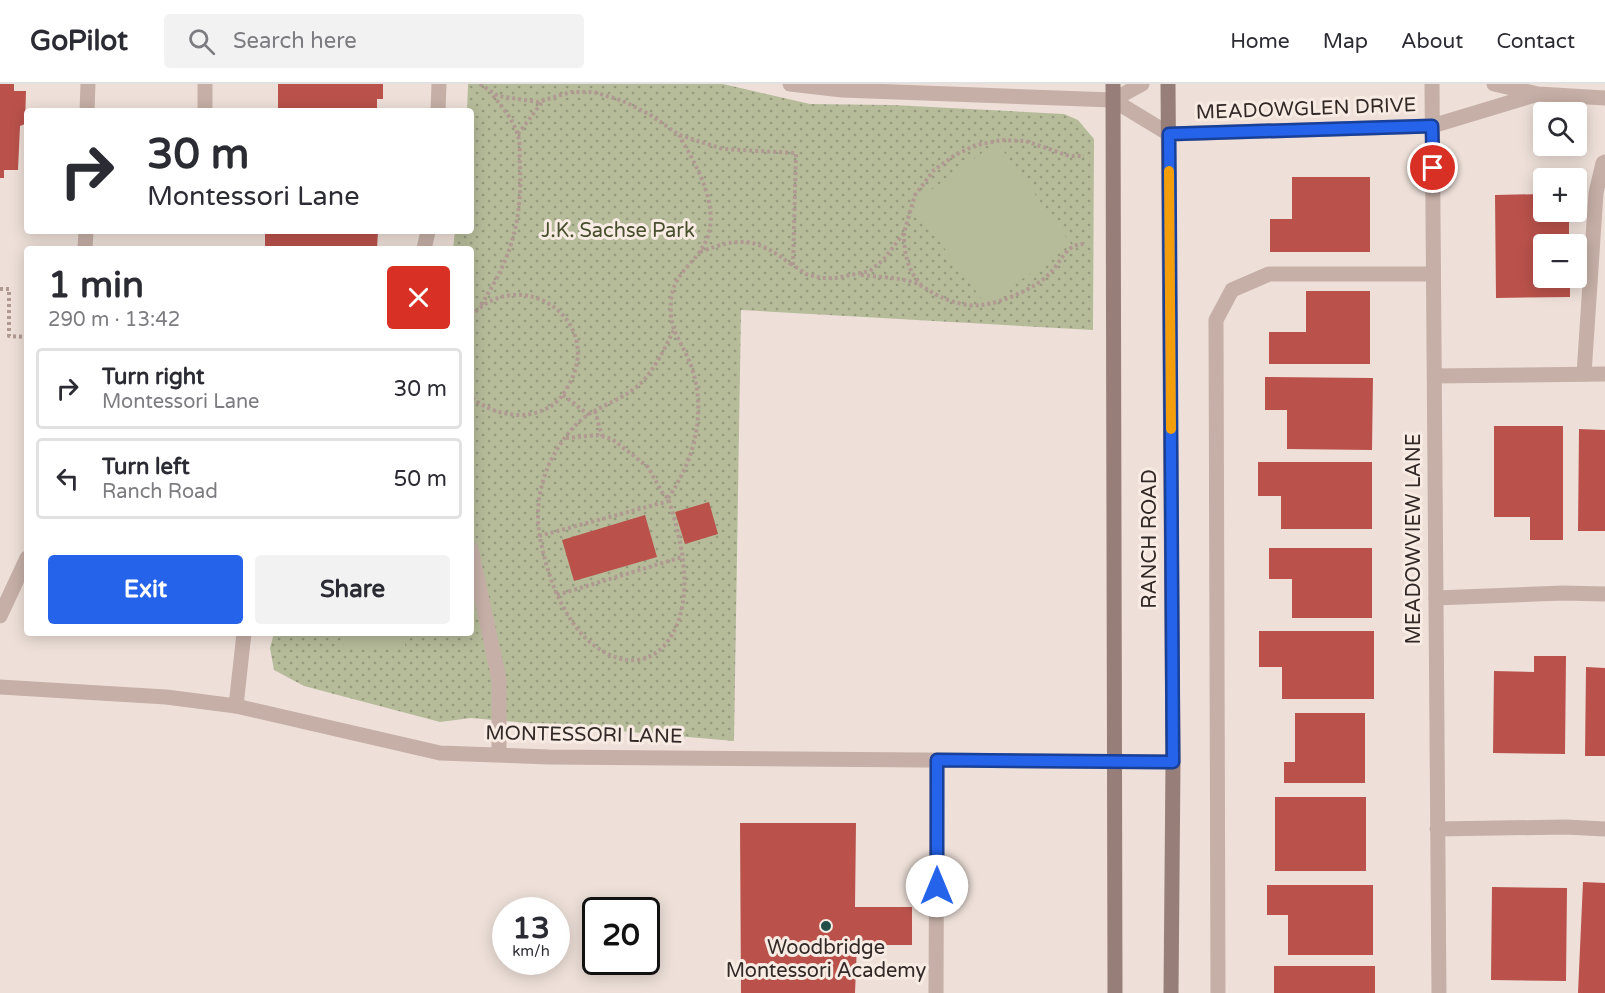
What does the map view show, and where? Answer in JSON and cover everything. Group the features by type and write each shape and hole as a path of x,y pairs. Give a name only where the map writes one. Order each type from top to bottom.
{"main road":[{"name":"RANCH ROAD","path":"1113,84 1115,993"},
{"name":"RANCH ROAD","path":"1168,84 1173,762 1172,993"}],"street":[{"path":"87,108 88,84"},
{"path":"205,108 206,84"},
{"path":"438,108 440,84"},
{"path":"790,84 1113,100 1142,84"},
{"name":"MEADOWVIEW LANE","path":"1432,84 1439,993"},
{"name":"MEADOWGLEN DRIVE","path":"1494,84 1538,94 1605,98"},
{"name":"MEADOWGLEN DRIVE","path":"1113,100 1169,134 1432,126 1538,94"},
{"path":"1584,374 1596,193 1605,162"},
{"path":"1218,993 1216,320 1232,290 1269,274 1433,274"},
{"path":"1434,376 1605,374"},
{"path":"474,563 499,680 499,755"},
{"path":"0,616 24,564"},
{"path":"1436,598 1563,593 1605,594"},
{"path":"236,706 244,636"},
{"name":"MONTESSORI LANE","path":"0,687 166,697 236,706 440,753 1173,762"},
{"path":"936,993 937,760"},
{"path":"1437,829 1565,827 1605,829"}],"path":[{"path":"480,84 498,96 538,102 571,92 594,92 632,105 679,135 723,149 796,153 793,265"},
{"path":"474,313 502,269 513,241 519,215 518,134 507,113 490,92"},
{"path":"518,134 543,101"},
{"path":"539,536 668,500 686,467 694,445 699,420 699,398 687,356 671,324 673,289 678,277 707,240 710,228 708,198 698,169 679,135"},
{"path":"924,287 913,276 910,268 904,251 904,232 915,195 934,170 955,155 976,146 1002,140 1026,141 1069,156 1084,156"},
{"path":"857,275 870,271 884,259 904,232"},
{"path":"699,253 736,241 767,248 806,274 821,278 857,275 912,282 940,297 979,306 995,303 1030,287 1047,276 1070,247 1077,243 1085,244"},
{"path":"0,289 9,289 9,336 24,337"},
{"path":"474,400 501,412 528,414 549,408 563,394 575,374 578,362 578,346 574,330 568,320 541,299 523,293 493,299 480,306"},
{"path":"566,438 602,436 612,439 648,467 668,500 682,557 684,588 676,626 668,642 647,660 617,658 590,642 577,628 553,588 537,527 542,485 552,458 566,438 577,424 644,380 674,330"},
{"path":"563,394 589,415"},
{"path":"595,411 602,436"},
{"path":"557,595 682,557"}],"green space":[{"name":"J.K. Sachse Park","path":"468,84 723,84 810,104 893,105 1064,114 1078,120 1094,139 1093,330 741,310 734,741 471,718 440,722 304,686 274,670 270,648 273,636 474,636 474,246 453,246 455,234 474,234 474,108 467,108"},
{"path":"997,142 1071,244 986,305 912,204"},
{"path":"344,636 405,636 405,647 344,648"}],"building":[{"path":"0,84 14,84 14,91 26,91 24,124 20,126 18,170 4,170 4,178 0,178"},
{"path":"278,84 383,84 383,99 377,99 377,108 278,108"},
{"path":"1292,177 1370,177 1370,252 1270,252 1270,219 1292,219"},
{"path":"1533,194 1533,222 1569,222 1569,234 1533,234 1533,288 1570,288 1570,297 1496,298 1495,195"},
{"path":"265,234 378,234 377,246 265,246"},
{"path":"1306,291 1370,291 1370,364 1269,364 1269,332 1306,332"},
{"path":"1265,377 1373,378 1372,450 1287,449 1287,410 1265,410"},
{"path":"1494,426 1563,426 1563,540 1530,540 1530,517 1494,517"},
{"path":"1579,429 1605,430 1605,531 1578,531"},
{"path":"1258,462 1372,462 1372,529 1281,529 1281,496 1258,496"},
{"path":"709,502 718,534 685,544 675,512"},
{"path":"645,515 657,557 574,581 562,540"},
{"path":"1269,548 1372,548 1372,618 1292,618 1292,579 1269,579"},
{"path":"1259,631 1374,631 1374,699 1282,699 1282,667 1259,667"},
{"path":"1534,656 1566,656 1565,754 1493,753 1494,671 1534,672"},
{"path":"1586,667 1605,668 1605,756 1585,756"},
{"path":"1295,713 1365,713 1365,783 1284,783 1284,762 1295,762"},
{"path":"1275,797 1366,797 1366,871 1275,871"},
{"name":"Woodbridge Montessori Academy","path":"740,823 856,823 855,907 912,907 912,945 857,945 855,993 741,993"},
{"path":"1583,882 1605,883 1605,993 1578,993"},
{"path":"1267,885 1373,885 1373,955 1288,955 1288,915 1267,915"},
{"path":"1492,887 1567,888 1566,981 1491,980"},
{"path":"1274,966 1375,966 1375,993 1274,993"}],"slow traffic":[{"path":"1169,171 1171,429"}],"place":[{"name":"Woodbridge Montessori Academy","path":"826,926"}],"route":[{"path":"937,886 937,760 1173,762 1169,134 1432,126 1433,168"}]}
